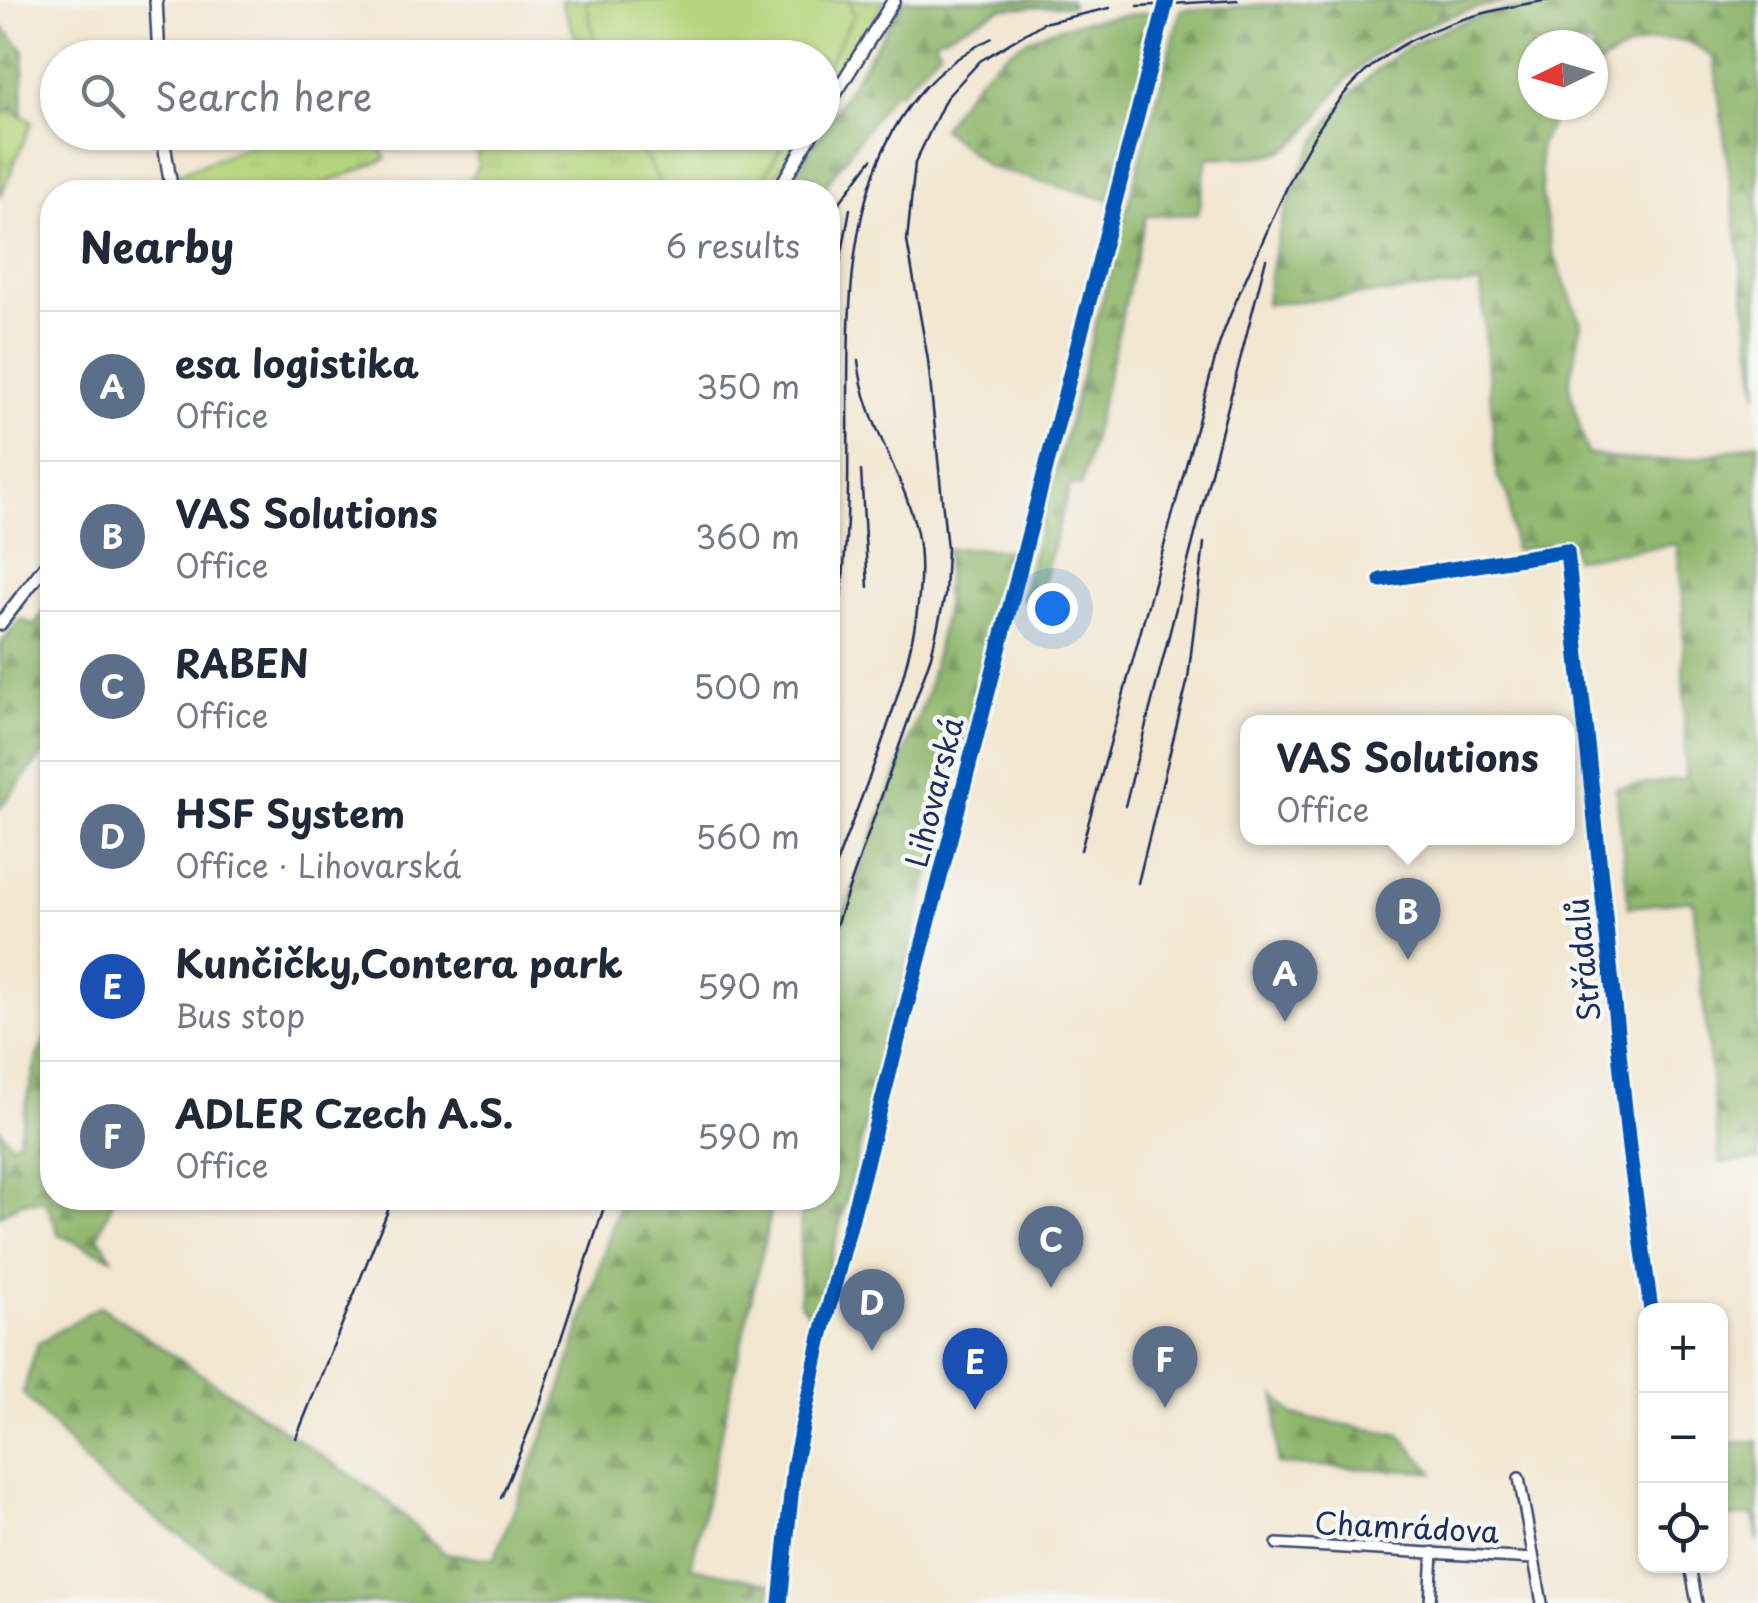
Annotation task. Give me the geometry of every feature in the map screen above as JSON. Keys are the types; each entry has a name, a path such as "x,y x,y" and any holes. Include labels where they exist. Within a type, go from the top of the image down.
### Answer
{"street":[{"path":"156,0 157,40"},
{"path":"840,86 894,0"},
{"name":"Lihovarská","path":"780,1603 796,1452 820,1341 1167,0"},
{"path":"165,150 170,180"},
{"path":"784,180 802,150"},
{"name":"Střádalů","path":"1380,580 1567,552 1629,1148 1650,1303"},
{"path":"0,624 40,572"},
{"path":"1519,1478 1542,1603"},
{"name":"Chamrádova","path":"1277,1544 1533,1558"},
{"path":"1430,1603 1432,1552"},
{"path":"1691,1573 1697,1603"}],"green space":[{"path":"561,0 886,0 840,73 840,40 576,40"},
{"path":"586,0 850,0 853,17 840,41 594,40"},
{"path":"904,0 1070,0 1072,5 1002,8 935,40 940,50 899,93 894,90 830,180 792,180 810,150 840,150 840,102"},
{"path":"1351,0 1518,0 1468,10 1399,39 1358,68 1309,130 1284,150 1256,156 1207,158 1198,214 1146,216 1081,487 1070,485 1037,603 1021,599 1181,10"},
{"path":"1576,0 1758,0 1758,395 1714,58 1689,42 1674,39 1649,42 1608,60 1608,30 1518,30 1518,120 1553,120 1539,147 1542,196 1552,250 1581,323 1569,386 1587,454 1674,460 1758,442 1758,1160 1720,1163 1693,900 1629,907 1616,788 1685,779 1683,605 1677,544 1574,559 1572,543 1514,550 1508,494 1497,476 1481,284 1266,304 1273,256 1302,168 1324,129 1352,94 1385,63 1425,38 1471,19"},
{"path":"1159,12 1109,200 988,167 942,128 986,70 1033,37 1088,21"},
{"path":"0,25 24,50 22,116 12,109 0,113 4,85 0,87"},
{"path":"12,109 32,122 0,197 0,113"},
{"path":"238,150 383,150 386,159 334,180 180,180 178,174"},
{"path":"478,150 792,150 774,180 470,180 478,166"},
{"path":"641,150 779,150 763,180 659,180"},
{"path":"947,549 1012,551 815,1321 800,1303 801,1210 840,1210 840,922 927,694 945,612"},
{"path":"40,617 40,758 0,808 0,645 21,619 34,625"},
{"path":"40,1050 40,1201 22,1202 0,1215 0,1129 11,1144 18,1140"},
{"path":"49,1210 109,1210 98,1236 112,1258 59,1235"},
{"path":"617,1210 771,1210 691,1567 771,1584 770,1603 276,1603 102,1480 23,1393 38,1343 100,1306 383,1497 444,1553 494,1559 556,1405"},
{"path":"1276,1395 1293,1415 1400,1435 1433,1472 1277,1464"},
{"path":"1758,1441 1758,1542 1754,1515 1728,1517 1728,1443"}],"railway":[{"path":"1138,6 1238,0"},
{"path":"1081,850 1218,348 1268,229 1316,133 1342,97 1370,68 1404,44 1491,11 1549,0"},
{"path":"840,914 931,656 945,595 947,549 928,360 907,241 915,163 946,98 980,61 1043,23 1110,8"},
{"path":"840,602 848,486 851,298 858,235 873,175 899,121 938,74 992,38"},
{"path":"840,202 872,159"},
{"path":"840,264 850,209"},
{"path":"1125,806 1266,259"},
{"path":"840,854 907,663 920,573 911,511 868,405 858,360"},
{"path":"861,471 868,587"},
{"path":"1138,883 1188,679 1204,543"},
{"path":"296,1438 388,1210"},
{"path":"501,1498 540,1403 603,1210"}],"cycle path":[{"path":"780,1603 794,1466 820,1341 1167,0"},
{"path":"1381,580 1567,551 1629,1148 1650,1303"}],"place":[{"name":"VAS Solutions","path":"1408,960"},
{"name":"esa logistika","path":"1285,1022"},
{"name":"RABEN","path":"1051,1288"},
{"name":"HSF System","path":"872,1351"},
{"name":"ADLER Czech A.S.","path":"1165,1408"},
{"name":"Kunčičky,Contera park","path":"975,1410"}]}
